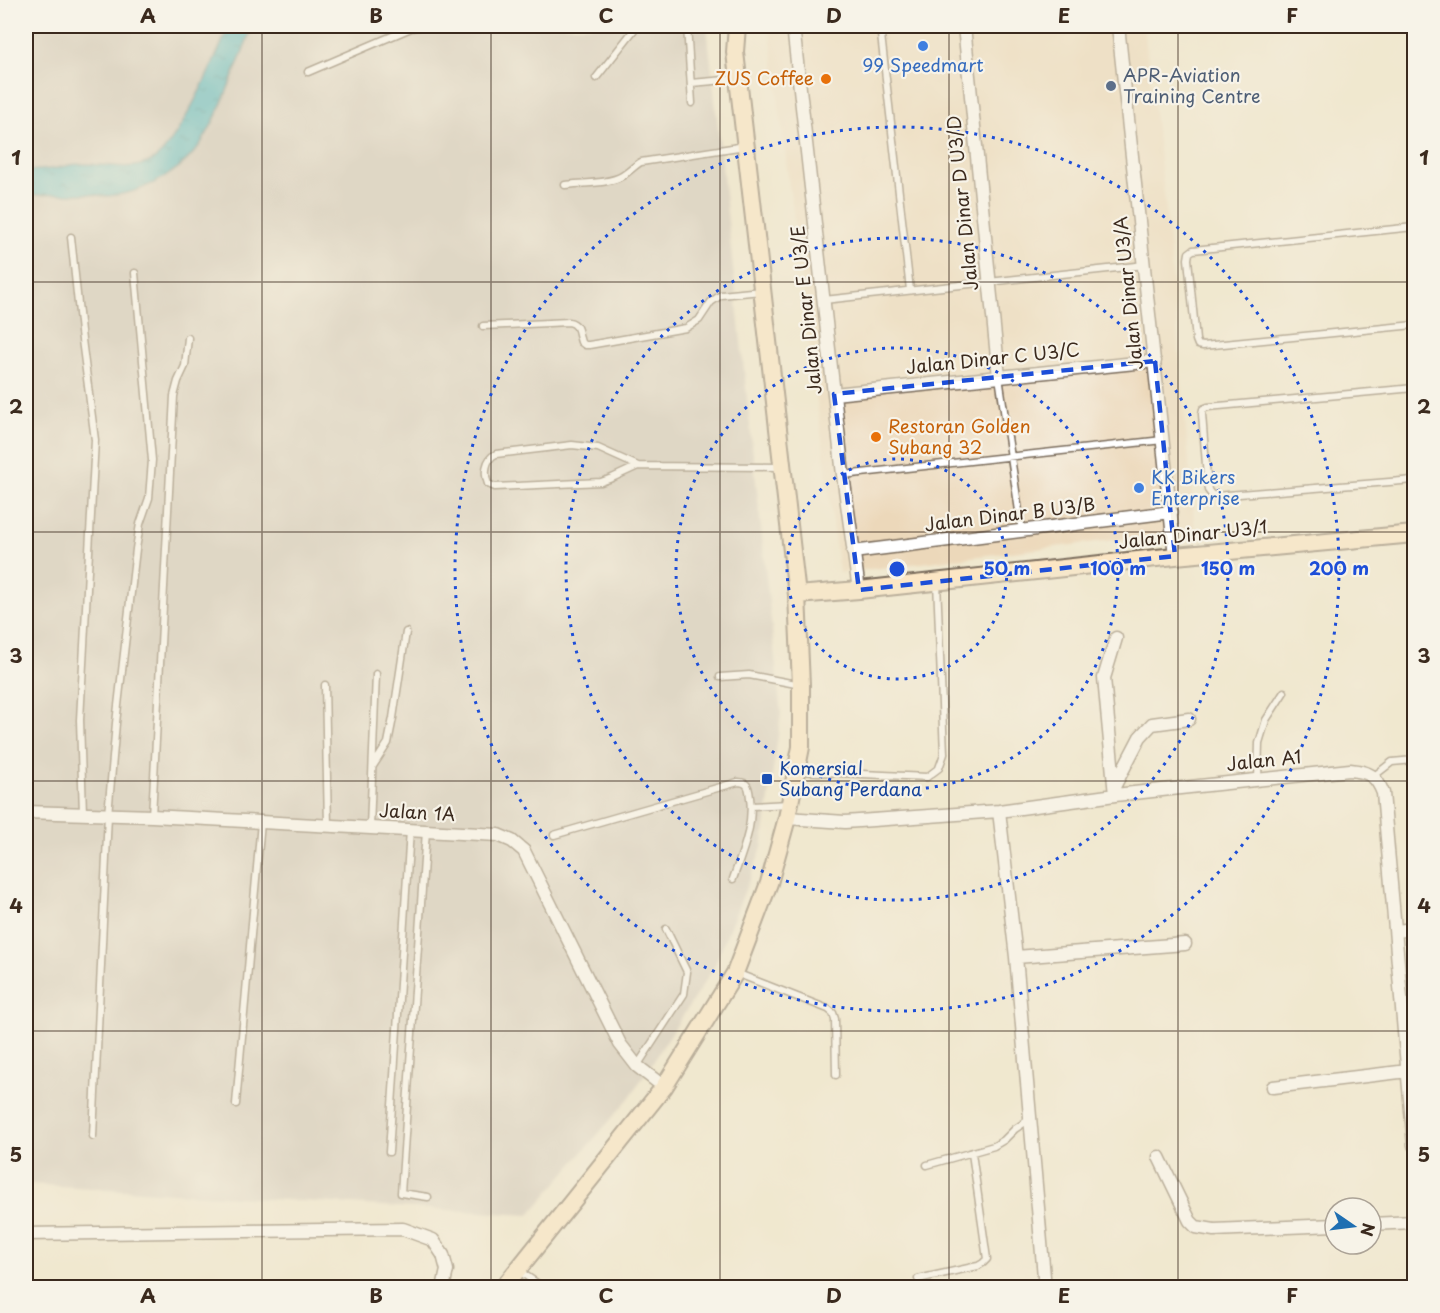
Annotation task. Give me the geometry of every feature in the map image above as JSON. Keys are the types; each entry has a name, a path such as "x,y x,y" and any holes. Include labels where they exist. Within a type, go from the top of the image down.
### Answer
{"street":[{"path":"725,26 735,52"},
{"path":"503,1287 664,1087 735,973 769,883 789,811 797,771 801,747 801,685 797,595 735,52 737,26"},
{"name":"Jalan Dinar E U3/E","path":"793,26 843,475 859,590"},
{"name":"Jalan Dinar D U3/D","path":"964,26 999,377"},
{"name":"Jalan Dinar U3/A","path":"1118,26 1175,556"},
{"name":"Jalan Dinar C U3/C","path":"834,394 1155,361"},
{"name":"Jalan Dinar B U3/B","path":"853,552 1171,512"},
{"name":"Jalan Dinar U3/1","path":"797,595 1414,534"},
{"path":"1115,790 1104,678 1116,638"},
{"path":"1115,790 1140,738 1152,724 1189,719"},
{"name":"Jalan A1","path":"789,811 844,822 999,811 1115,790 1258,780 1350,770 1374,776"},
{"path":"1374,776 1383,794 1414,1145"},
{"path":"999,811 1016,957 1045,1287"},
{"name":"Jalan 1A","path":"26,812 152,816 498,835 512,841 524,851 620,1044 637,1066 664,1087"},
{"path":"1396,932 1414,928"},
{"path":"1016,957 1185,944"},
{"path":"1273,1087 1408,1071"},
{"path":"1159,1157 1190,1221 1196,1227 1214,1230 1323,1226"},
{"path":"1383,1223 1414,1222"},
{"path":"26,1234 403,1229 433,1240 443,1255 447,1270 443,1287"}],"lane":[{"path":"308,72 411,28 426,26"},
{"path":"596,78 637,26"},
{"path":"687,26 692,103"},
{"path":"880,26 910,290"},
{"path":"691,83 738,79"},
{"path":"565,185 614,180 624,176 641,162 745,146"},
{"path":"1414,227 1193,250 1189,253 1188,259 1198,345 1414,325"},
{"path":"71,237 95,440 80,720 83,814"},
{"path":"824,300 1145,265"},
{"path":"93,1136 108,815 116,723 136,549 140,524 148,498 152,460 135,273"},
{"path":"483,326 574,323 581,342 590,345 686,328 699,320 711,302 721,295 762,291"},
{"path":"152,816 174,396 185,366 188,338"},
{"path":"999,377 1022,532"},
{"path":"1414,388 1208,406 1203,409 1202,414 1208,490 1211,495 1414,480"},
{"path":"843,475 1163,440"},
{"path":"638,466 601,482 495,487 486,480 486,467 491,456 572,445 598,448 638,466 782,467"},
{"path":"797,771 927,777 939,768 944,754 937,582"},
{"path":"372,768 388,743 406,632"},
{"path":"370,828 376,674"},
{"path":"720,676 749,675 801,685"},
{"path":"325,685 328,826"},
{"path":"1258,780 1259,743 1266,720 1284,692"},
{"path":"1374,776 1392,762 1414,760"},
{"path":"554,836 743,782 749,789 752,806 746,841 733,879"},
{"path":"752,806 789,811"},
{"path":"236,1104 261,822"},
{"path":"389,1152 410,830"},
{"path":"426,831 401,1193 428,1197"},
{"path":"637,1066 684,994 687,972 666,928"},
{"path":"735,973 828,1009 833,1013 836,1075"},
{"path":"927,1165 994,1146 1030,1119"},
{"path":"918,1279 978,1266 987,1259 972,1153"},
{"path":"518,1270 544,1287"}],"highlighted area":[{"path":"1155,361 1175,556 859,590 834,394"}],"shaded area":[{"path":"26,26 707,26 781,714 762,848 713,969 630,1097 529,1215 26,1184"},
{"path":"769,26 1144,26 1167,219 1195,530 839,573"}],"water":[{"path":"229,26 252,26 212,125 188,159 156,182 120,194 26,196 26,171 77,164 126,167 153,160 174,137 185,119"}],"place":[{"name":"99 Speedmart","path":"923,46"},
{"name":"ZUS Coffee","path":"826,79"},
{"name":"APR-Aviation Training Centre","path":"1111,86"},
{"name":"Restoran Golden Subang 32","path":"876,437"},
{"name":"KK Bikers Enterprise","path":"1139,488"},
{"name":"Komersial Subang Perdana","path":"767,779"}]}
